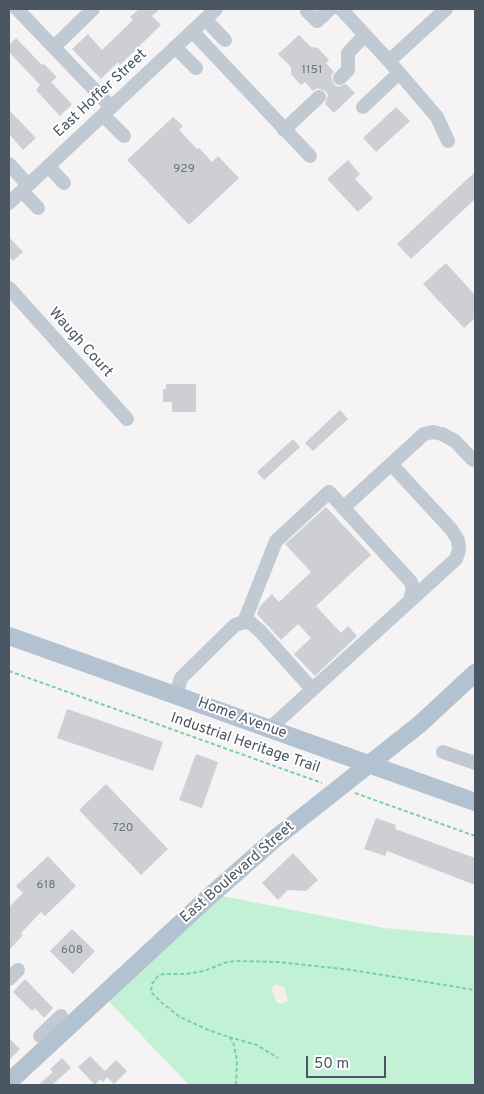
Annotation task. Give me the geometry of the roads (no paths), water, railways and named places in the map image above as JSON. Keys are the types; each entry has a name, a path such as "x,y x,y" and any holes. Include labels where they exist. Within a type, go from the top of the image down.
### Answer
{"main road":[{"name":"Home Avenue","path":"9,636 475,802"},
{"name":"East Boulevard Street","path":"9,1082 212,894 277,837 420,724 475,673"}],"street":[{"path":"17,9 54,47 107,111 124,136"},
{"path":"54,47 94,9"},
{"name":"East Hoffer Street","path":"9,203 216,9"},
{"path":"307,11 317,21 330,9"},
{"path":"341,9 389,61 436,117 448,141"},
{"path":"389,61 446,9"},
{"path":"205,19 225,40"},
{"path":"192,31 310,156"},
{"path":"340,78 348,70 348,53 365,35"},
{"path":"175,47 196,68"},
{"path":"363,107 399,73"},
{"path":"284,130 319,97"},
{"path":"9,164 38,208"},
{"path":"48,166 64,184"},
{"name":"Waugh Court","path":"9,288 127,419"},
{"path":"344,508 424,434 433,432 442,434 455,442 472,460"},
{"path":"269,729 456,559 459,550 458,540 451,529 391,464"},
{"path":"244,622 276,542 329,492 411,582 413,590 410,600"},
{"path":"176,695 181,678 235,625 244,622 252,623 312,689"},
{"path":"443,752 475,762"},
{"path":"40,1036 61,1016"}]}
